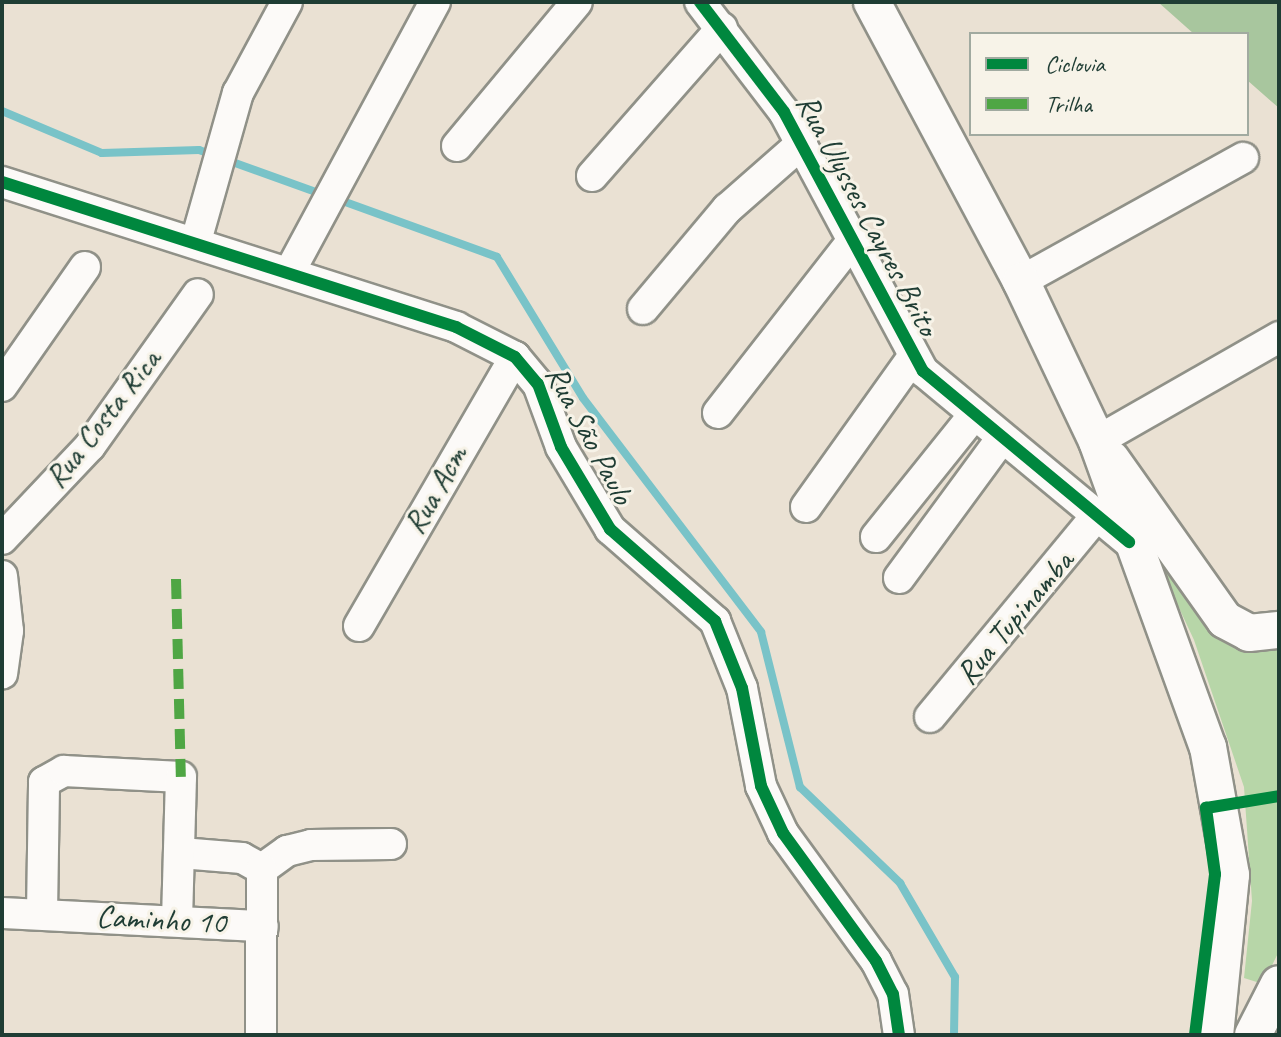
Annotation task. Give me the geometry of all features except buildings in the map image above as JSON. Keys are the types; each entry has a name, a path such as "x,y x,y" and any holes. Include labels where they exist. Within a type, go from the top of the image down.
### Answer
{"main road":[{"path":"872,2 1021,281 1097,441 1129,542 1183,674 1222,806 1231,875 1215,1035"},
{"path":"1097,441 1225,620 1249,633 1279,630"},
{"path":"1253,1035 1279,984"}],"street":[{"path":"196,241 238,93 287,2"},
{"path":"289,273 324,202 435,2"},
{"path":"457,146 577,2"},
{"name":"Rua Ulysses Cayres Brito","path":"700,2 722,28 802,143 913,357 1001,439"},
{"path":"592,176 722,28"},
{"path":"643,309 727,209 802,143"},
{"path":"1021,281 1243,158"},
{"name":"Rua São Paulo","path":"2,182 196,241 456,327 515,357 538,384 561,447 610,529 715,621 742,688 761,786 783,833 876,961 893,994 899,1035"},
{"path":"718,413 854,239"},
{"path":"2,386 85,267"},
{"name":"Rua Costa Rica","path":"2,539 90,446 198,294"},
{"path":"1097,441 1279,337"},
{"name":"Rua Acm","path":"359,626 515,357"},
{"path":"806,507 913,357"},
{"path":"876,537 973,416"},
{"path":"899,578 1001,439 1129,542"},
{"name":"Rua Tupinamba","path":"930,717 1096,516"},
{"path":"2,576 8,631 2,674"},
{"path":"42,913 44,782 58,771 181,777 177,921"},
{"path":"181,853 242,858 262,869 287,851 311,845 391,844"},
{"name":"Caminho 10","path":"2,913 263,926 262,869"},
{"path":"261,1035 263,926"}],"green space":[{"path":"1158,2 1279,2 1279,108 1249,82 1249,32 1192,32"},
{"path":"1145,535 1200,601 1279,643 1279,951 1263,984 1244,978 1252,901 1244,787 1194,640"}],"waterway":[{"path":"2,111 102,153 199,150 324,195"},
{"path":"337,199 497,257 583,398 761,632 800,787 900,883 955,977 954,1035"}],"marked path":[{"path":"176,579 181,777"}],"cycle path":[{"path":"700,2 784,112 923,371 1129,542"},
{"path":"2,182 456,327 515,357 538,384 561,447 610,529 715,621 742,688 761,786 783,833 876,961 893,994 899,1035"},
{"path":"1195,1035 1215,874 1206,808 1279,796"}]}
